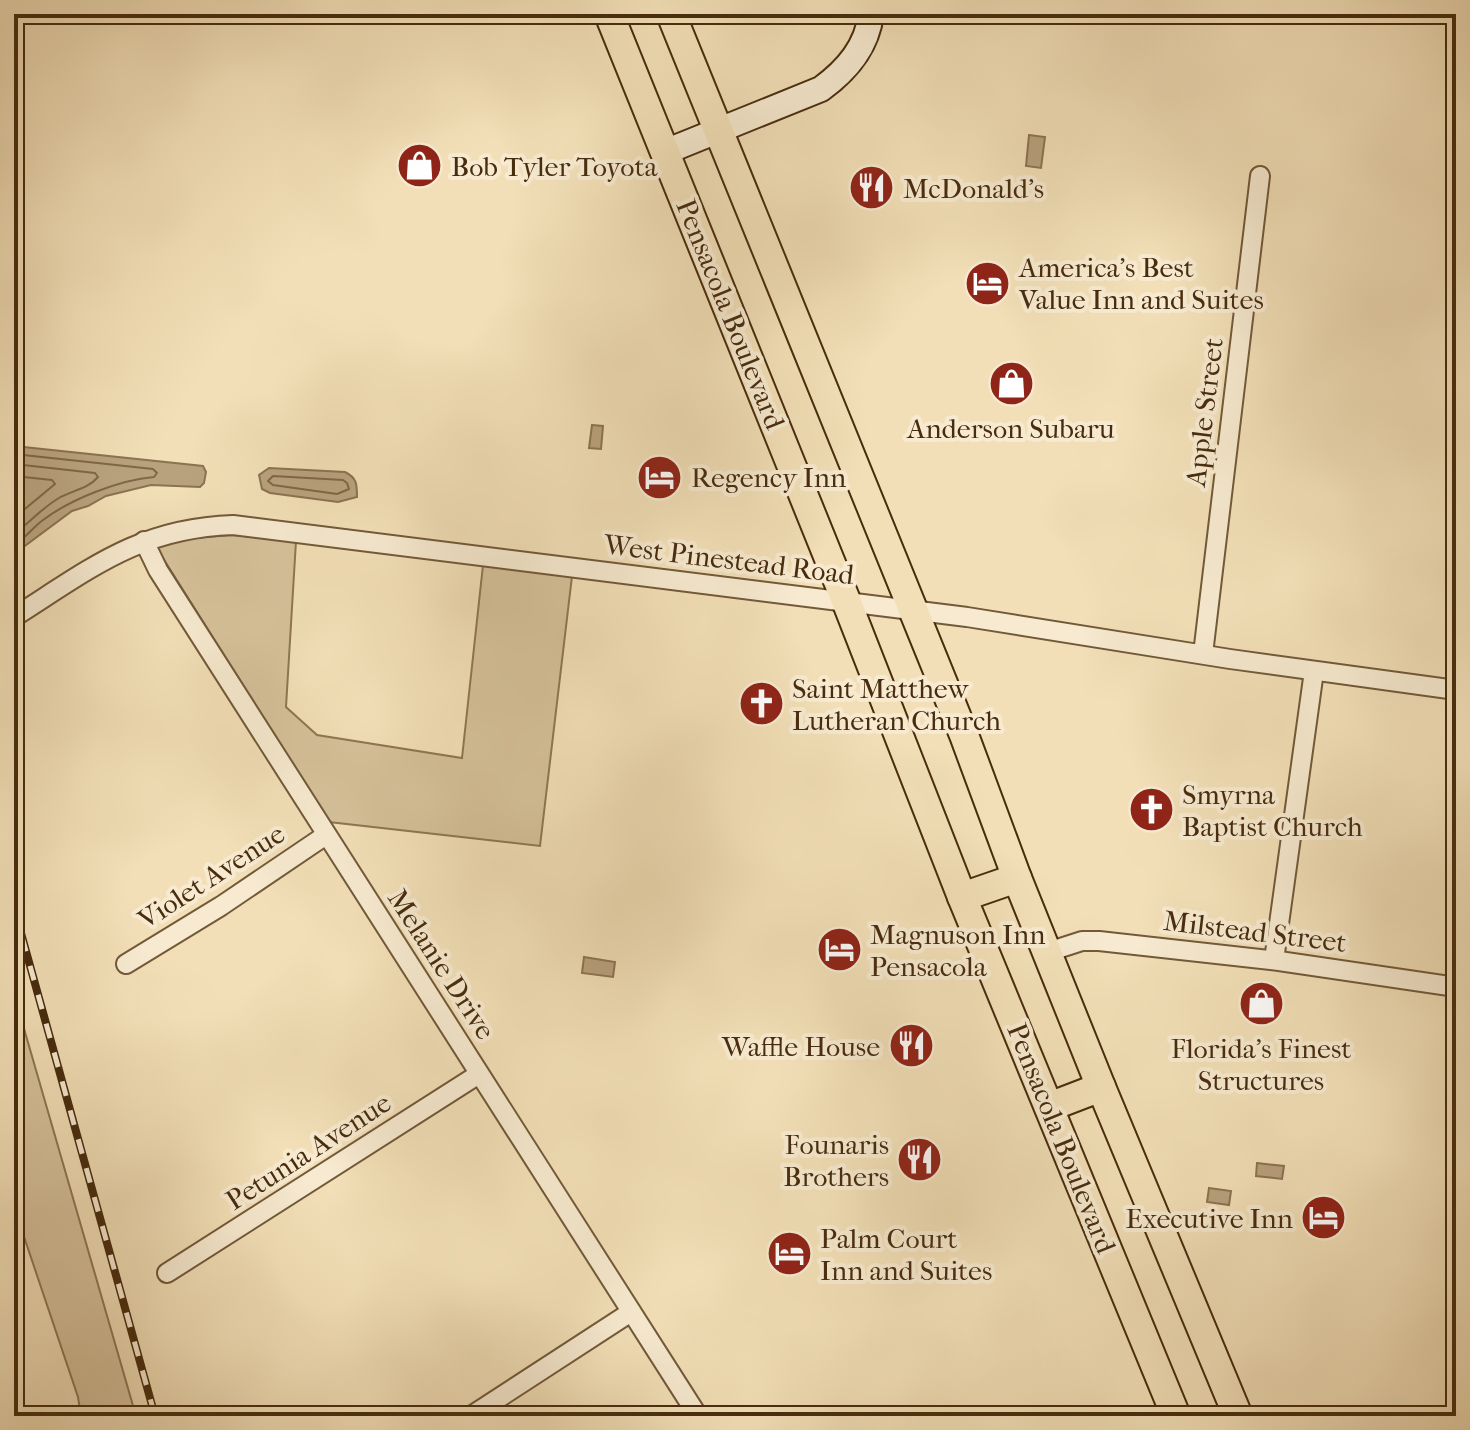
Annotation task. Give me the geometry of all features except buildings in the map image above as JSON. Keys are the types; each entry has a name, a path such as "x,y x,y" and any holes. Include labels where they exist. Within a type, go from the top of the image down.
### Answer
{"main road":[{"name":"Pensacola Boulevard","path":"609,14 962,897 1176,1416"},
{"name":"Pensacola Boulevard","path":"671,14 964,735 1017,878 1101,1087 1238,1416"},
{"path":"665,152 815,92 840,75 864,42 871,14"},
{"path":"962,897 1017,878"},
{"path":"1049,1107 1101,1087"}],"street":[{"name":"Apple Street","path":"1203,654 1260,176"},
{"name":"West Pinestead Road","path":"14,617 92,566 144,541 212,526 265,528 912,610 1456,690"},
{"name":"Melanie Drive","path":"144,541 158,570 698,1416"},
{"path":"1274,960 1314,671"},
{"name":"Violet Avenue","path":"126,964 221,906 326,835"},
{"name":"Milstead Street","path":"1048,952 1082,941 1099,941 1274,960 1456,987"},
{"name":"Petunia Avenue","path":"167,1273 479,1074"},
{"path":"471,1416 631,1312"}],"shaded area":[{"path":"64,14 126,14 125,22"},
{"path":"233,535 296,541 286,707 317,735 462,758 483,565 572,576 540,846 329,822 156,547 192,538"},
{"path":"14,994 136,1416 81,1416 78,1397 14,1207"}],"water":[{"path":"1029,135 1045,137 1041,168 1026,166"},
{"path":"592,425 603,426 601,449 589,448"},
{"path":"14,446 203,466 206,472 200,487 151,485 106,496 72,511 14,554"},
{"path":"269,468 345,472 356,482 357,497 338,502 270,493 262,489 259,475"},
{"path":"584,957 615,962 613,977 582,973"},
{"path":"1257,1163 1284,1166 1282,1179 1256,1176"},
{"path":"1209,1188 1231,1191 1229,1205 1207,1202"}],"railway":[{"path":"14,908 155,1416"}],"place":[{"name":"Bob Tyler Toyota","path":"420,166"},
{"name":"McDonald's","path":"872,188"},
{"name":"America's Best Value Inn and Suites","path":"988,283"},
{"name":"Anderson Subaru","path":"1011,383"},
{"name":"Regency Inn","path":"660,477"},
{"name":"Saint Matthew Lutheran Church","path":"761,704"},
{"name":"Smyrna Baptist Church","path":"1151,810"},
{"name":"Magnuson Inn Pensacola","path":"839,950"},
{"name":"Florida's Finest Structures","path":"1261,1003"},
{"name":"Waffle House","path":"911,1046"},
{"name":"Founaris Brothers","path":"920,1160"},
{"name":"Executive Inn","path":"1324,1218"},
{"name":"Palm Court Inn and Suites","path":"789,1254"}]}
